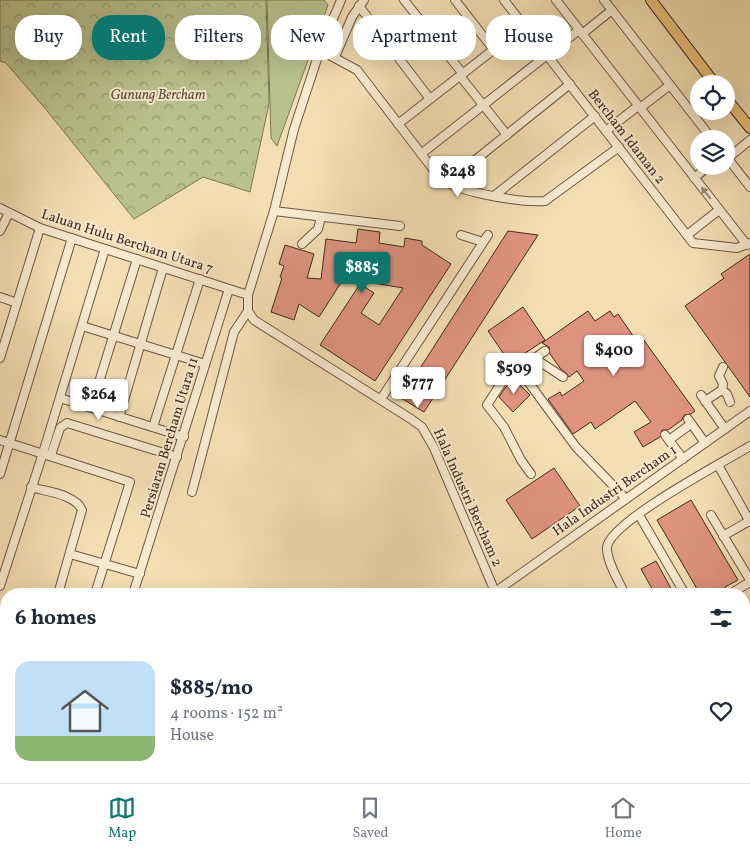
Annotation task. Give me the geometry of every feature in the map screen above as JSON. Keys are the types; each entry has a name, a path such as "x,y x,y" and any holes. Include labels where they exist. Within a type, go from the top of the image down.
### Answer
{"main road":[{"path":"650,0 709,75"},
{"path":"735,109 750,128"}],"street":[{"path":"335,15 341,0"},
{"path":"404,0 507,135"},
{"path":"455,0 486,40"},
{"name":"Bercham Idaman 2","path":"504,0 516,15"},
{"path":"556,0 719,210 748,244"},
{"path":"604,0 705,130"},
{"path":"343,38 352,17 361,3 430,99"},
{"path":"571,39 612,10"},
{"path":"398,124 486,56"},
{"path":"192,492 234,332 248,311 248,295 274,211 294,129 317,60"},
{"path":"340,60 357,70 444,180 463,188 494,196 540,202 547,201 619,147"},
{"path":"422,154 542,60"},
{"name":"Bercham Idaman 2","path":"550,60 693,243 737,248 748,244"},
{"path":"463,188 474,161 570,84"},
{"path":"606,131 670,85"},
{"path":"494,196 595,116"},
{"path":"735,151 750,140"},
{"path":"735,167 750,187"},
{"path":"694,178 698,175"},
{"name":"Laluan Hulu Bercham Utara 7","path":"0,208 40,228 248,295"},
{"path":"687,235 719,210"},
{"path":"274,211 400,226"},
{"path":"0,231 9,213"},
{"path":"302,244 318,229 322,217"},
{"path":"0,358 3,334 17,303 40,228"},
{"path":"381,399 486,238 461,235"},
{"path":"0,474 72,238"},
{"path":"0,586 105,249"},
{"path":"91,408 137,259"},
{"path":"119,417 163,268"},
{"path":"153,428 200,279"},
{"name":"Persiaran Bercham Utara 11","path":"135,588 229,289"},
{"path":"0,297 17,303"},
{"name":"Hala Industri Bercham 2","path":"248,311 254,320 381,399 416,423 428,436 493,588"},
{"path":"82,326 205,364"},
{"path":"531,474 521,460 504,427 487,405 504,379 545,350"},
{"path":"534,358 563,376"},
{"path":"722,390 719,376 723,367"},
{"path":"518,368 576,447 626,499"},
{"path":"722,390 703,398 725,429"},
{"path":"722,390 727,394 730,402"},
{"path":"60,398 184,437"},
{"name":"Hala Industri Bercham 1","path":"502,588 750,411"},
{"path":"683,459 667,438 690,421 705,443"},
{"path":"51,455 60,428 67,423 177,457"},
{"path":"0,440 130,482 98,588"},
{"path":"621,588 609,559 607,546 615,534 638,515 669,494 749,449"},
{"path":"718,465 750,521 723,536"},
{"path":"31,486 73,500 79,504 82,510 60,588"},
{"path":"638,515 681,588"},
{"path":"711,515 750,581 739,588"},
{"path":"70,554 140,574"}],"green space":[{"name":"Gunung Bercham","path":"0,0 266,0 269,104 250,192 203,177 134,219 48,112 6,63 0,61"},
{"path":"267,0 324,0 328,5 324,15 271,15 271,60 308,60 277,146 271,138"}],"building":[{"path":"358,229 380,232 379,243 404,247 405,238 422,241 422,245 451,264 375,381 320,345 360,284 374,293 361,313 379,325 403,288 344,278 319,317 299,304 294,320 271,312 282,278 280,277 284,266 279,264 285,245 314,254 307,278 321,279 326,239 356,243"},
{"path":"508,231 538,235 424,412 401,398"},
{"path":"750,254 750,397 685,306 724,278 721,274"},
{"path":"523,307 545,340 510,363 488,331"},
{"path":"588,311 595,321 610,311 614,317 618,314 638,343 643,339 695,411 684,415 682,420 668,430 662,430 660,437 643,447 634,432 651,422 635,401 595,429 591,422 573,434 548,399 560,392 562,396 584,381 577,371 569,377 550,354 549,347 542,343"},
{"path":"514,379 530,395 513,412 499,397"},
{"path":"554,468 580,506 532,539 506,500"},
{"path":"691,500 738,580 725,588 697,588 657,520"},
{"path":"656,561 671,588 652,588 641,569"}]}
